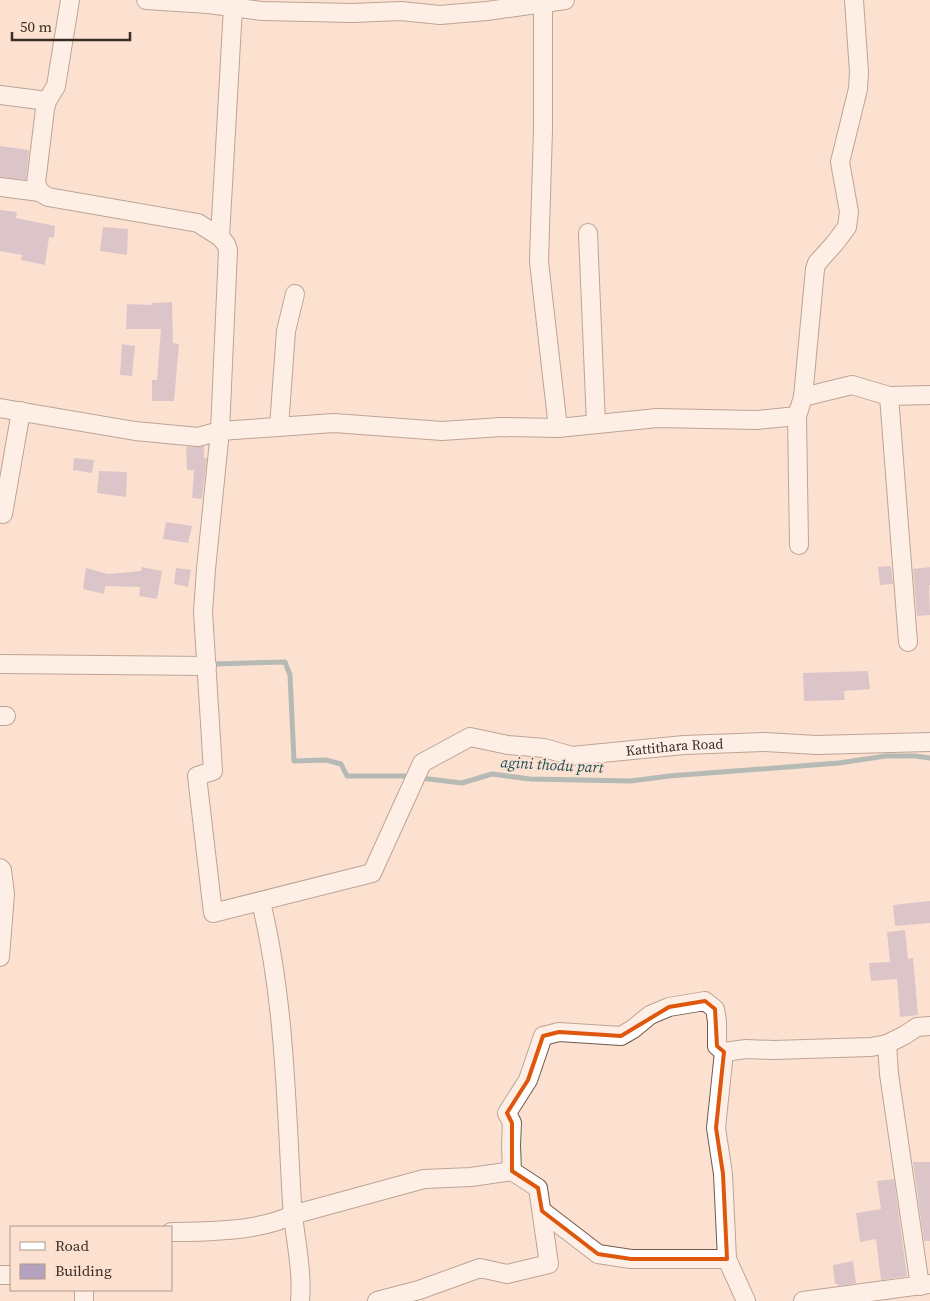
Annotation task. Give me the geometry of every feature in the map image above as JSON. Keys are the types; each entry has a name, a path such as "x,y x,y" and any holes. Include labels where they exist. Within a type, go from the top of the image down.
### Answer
{"street":[{"path":"40,192 36,183 47,101 56,86 70,0"},
{"path":"146,0 262,11 353,13 401,11 440,15 455,7 486,11 565,0"},
{"path":"799,545 797,416 803,397 815,269 817,263 847,227 849,212 840,162 858,89 859,72 854,0"},
{"path":"543,2 543,130 539,262 558,428"},
{"path":"220,237 233,7"},
{"path":"0,95 47,101"},
{"path":"0,187 40,192 48,196 198,223 220,237 226,244 228,257 220,431 206,569 204,612 213,771 198,776 213,913 260,902 271,945 284,1048 292,1215 299,1254 300,1301"},
{"path":"588,233 596,424"},
{"path":"279,427 286,331 295,294"},
{"path":"803,397 852,385 888,396 930,395"},
{"path":"888,396 908,642"},
{"path":"0,408 135,431 198,437 220,431 334,423 442,431 501,427 558,428 657,418 757,420 797,416"},
{"path":"3,514 21,411"},
{"path":"0,664 207,666"},
{"name":"Kattithara Road","path":"260,902 372,873 422,763 470,738 544,748 572,756 684,745 765,742 816,745 930,742"},
{"path":"0,868 2,870 5,894 0,957"},
{"path":"512,1171 512,1123 507,1113 528,1080 543,1036 559,1032 621,1036 633,1030 650,1015 669,1007 705,1001 715,1009 717,1046 724,1052 746,1049 848,1048 887,1044 906,1035 917,1027 930,1026"},
{"path":"803,1301 925,1285 889,1074 887,1044"},
{"path":"724,1052 716,1128 723,1174 727,1260 746,1301"},
{"path":"172,1232 202,1232 280,1222 292,1215 424,1179 471,1177 512,1171 538,1188 549,1264 507,1274 480,1268 419,1290 377,1301"},
{"path":"542,1211 598,1254 631,1260 727,1260"}],"highlighted area":[{"path":"705,1001 715,1009 717,1046 724,1052 716,1128 723,1174 727,1259 631,1259 598,1254 542,1211 538,1188 512,1171 512,1123 507,1113 528,1080 543,1036 559,1032 621,1036 669,1007"}],"building":[{"path":"0,146 29,150 26,180 0,177"},
{"path":"0,210 17,212 16,218 55,226 54,238 49,237 45,265 21,260 22,255 0,251"},
{"path":"103,227 128,229 127,255 100,251"},
{"path":"172,302 173,343 179,344 174,401 152,401 152,380 157,380 161,329 126,329 127,304 152,305 152,303"},
{"path":"122,344 135,346 132,376 120,375"},
{"path":"204,446 204,458 207,458 202,499 192,498 194,470 187,470 186,447"},
{"path":"74,458 94,460 92,473 73,470"},
{"path":"99,471 127,472 126,497 97,493"},
{"path":"166,522 192,526 188,543 163,539"},
{"path":"891,566 893,584 880,585 878,567"},
{"path":"142,567 162,571 157,599 139,596 140,587 105,586 104,594 83,589 86,568 108,574 141,571"},
{"path":"930,567 930,615 917,616 913,569"},
{"path":"176,568 191,570 188,587 174,584"},
{"path":"868,671 870,689 844,691 845,700 804,701 803,673"},
{"path":"930,901 930,923 895,926 893,905"},
{"path":"905,930 908,959 913,958 918,1015 900,1017 897,979 871,981 869,963 890,962 887,932"},
{"path":"913,1162 930,1162 930,1241 924,1241"},
{"path":"894,1179 907,1276 881,1280 876,1239 860,1242 856,1213 881,1209 877,1181"},
{"path":"853,1261 856,1283 838,1286 838,1284 835,1284 833,1265"}],"waterway":[{"name":"agini thodu part","path":"214,664 285,662 290,675 294,761 326,760 341,764 347,776 404,776 462,783 492,774 530,779 631,781 669,776 839,763 886,756 930,758"}]}
